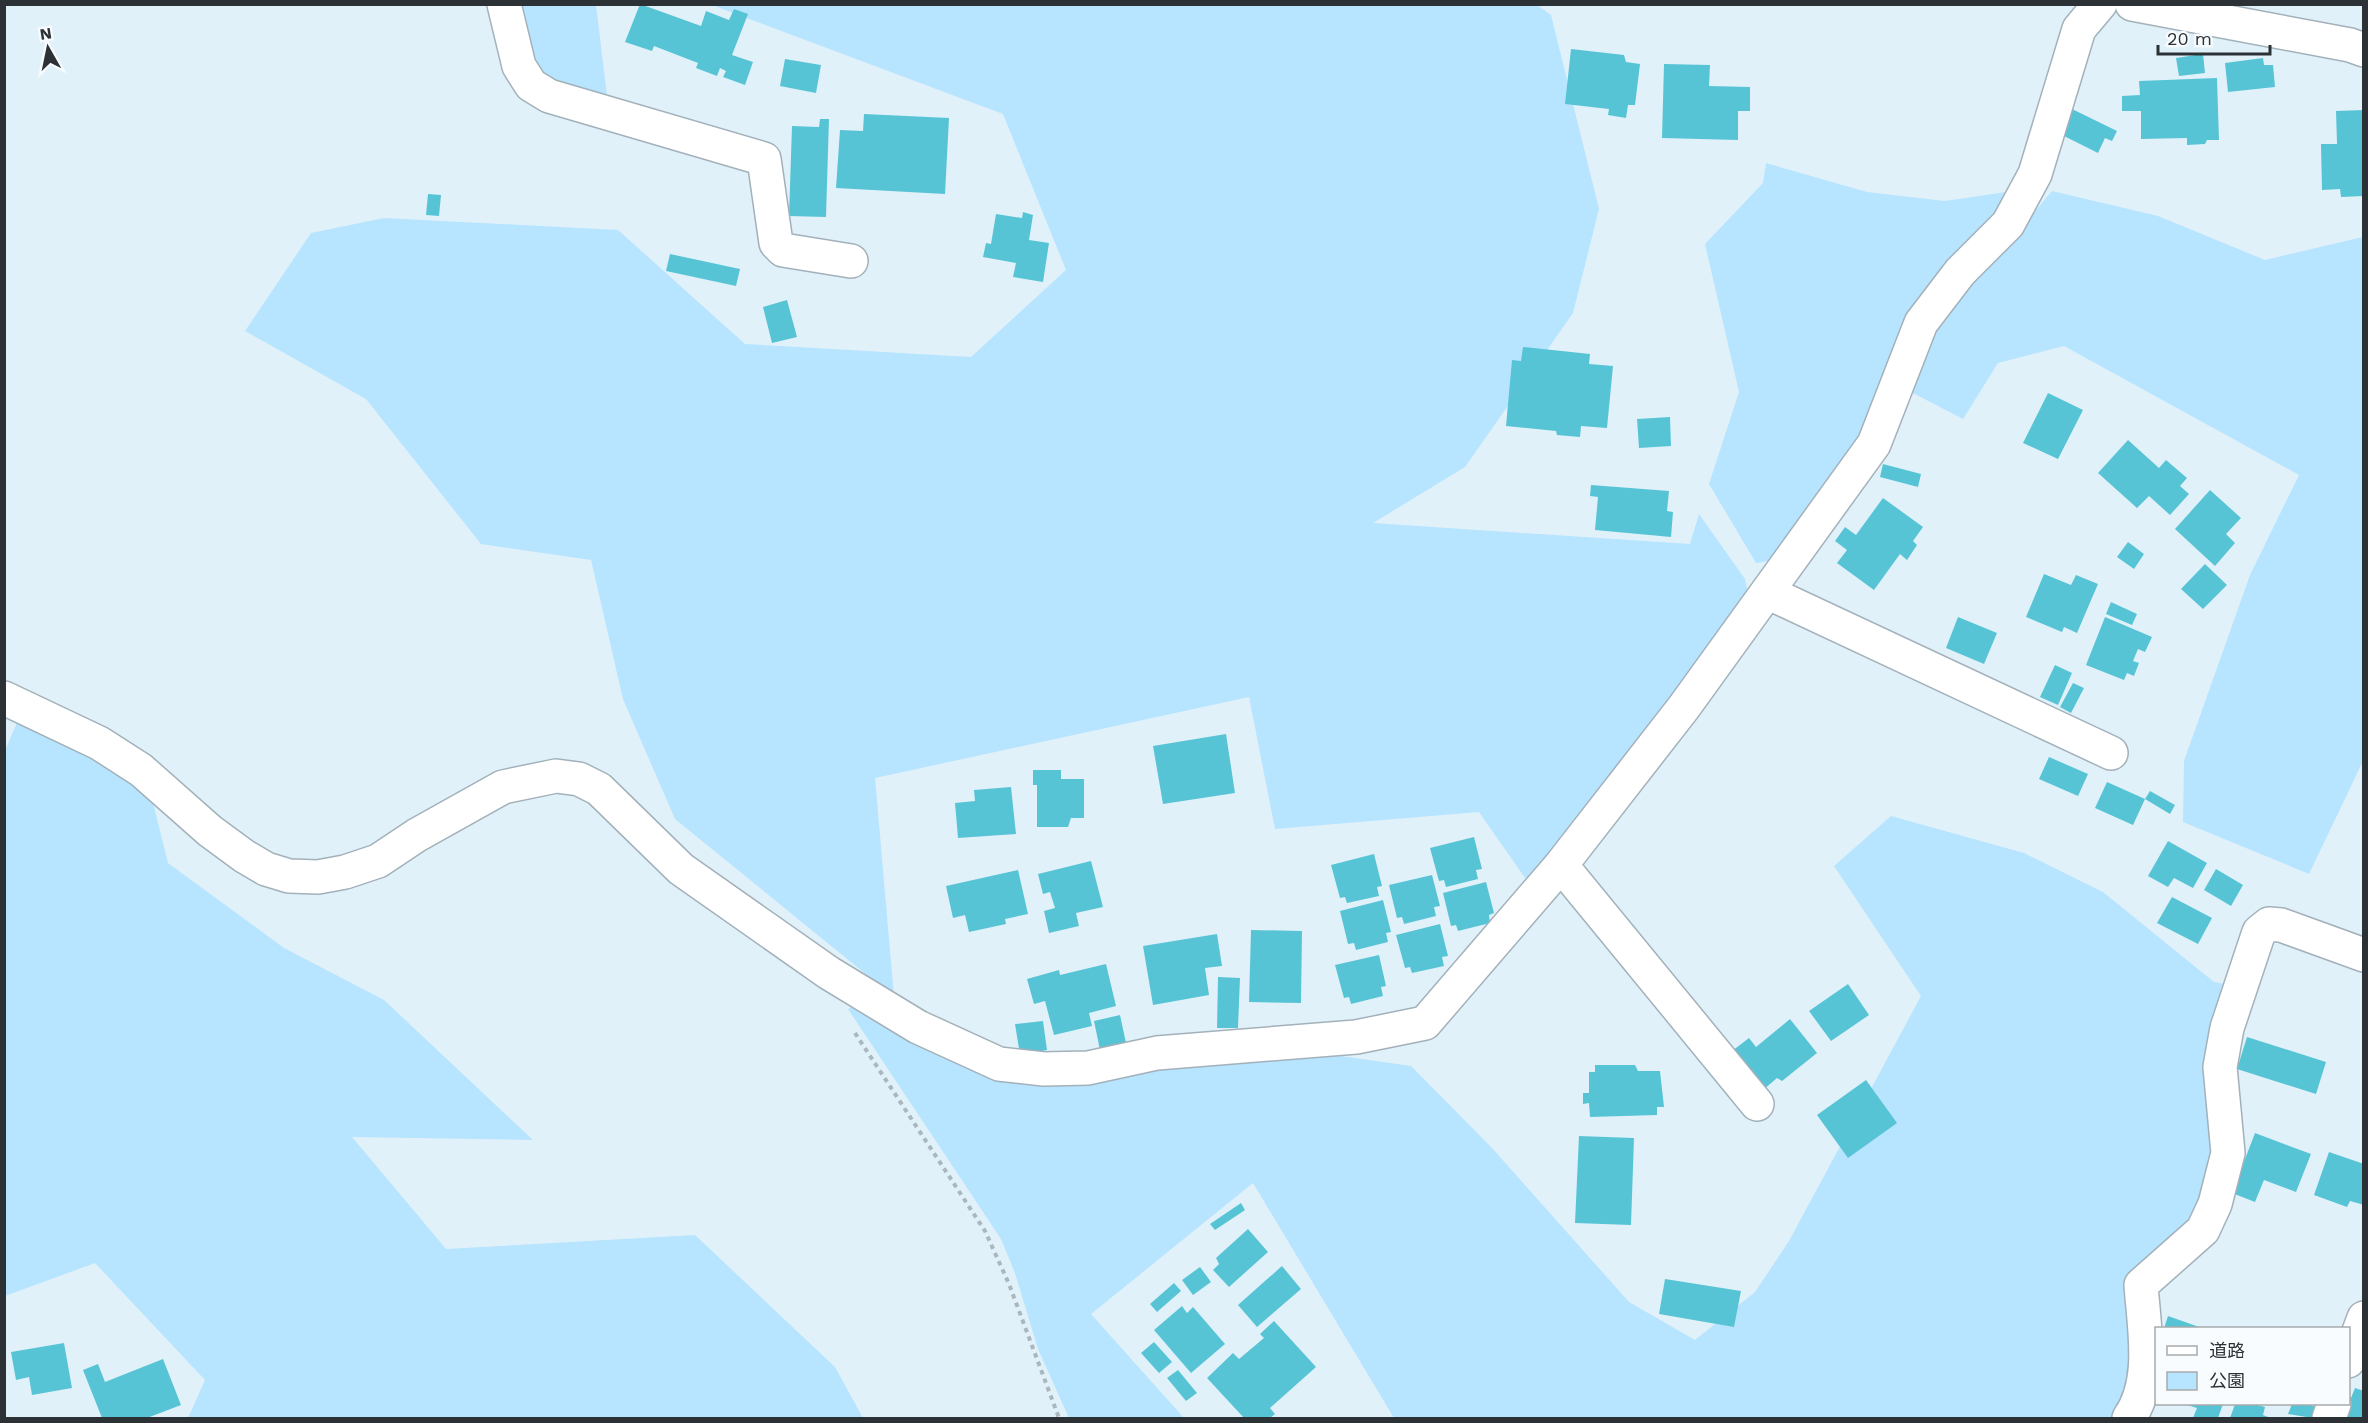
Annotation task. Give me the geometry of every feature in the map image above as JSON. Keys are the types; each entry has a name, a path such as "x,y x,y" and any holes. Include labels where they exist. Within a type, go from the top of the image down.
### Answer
{"street":[{"path":"504,4 519,66 531,85 549,96 764,159 776,243 783,250 852,261"},
{"path":"4,698 99,743 141,770 210,831 244,856 266,870 289,876 318,877 378,861 417,835 503,788 556,776 579,779 599,789 681,870 830,973 918,1027 999,1064 1044,1069 1088,1068 1157,1053 1356,1037 1425,1023 1561,865 1684,707 1874,444 1921,323 1960,272 2008,224 2035,174 2079,29 2100,4"},
{"path":"2132,4 2339,42 2364,50"},
{"path":"1767,592 2111,753"},
{"path":"1561,865 1757,1104"},
{"path":"2129,1419 2136,1409 2145,1381 2141,1285 2203,1230 2223,1178 2228,1153 2220,1067 2227,1028 2259,932 2269,924 2282,925 2364,955"},
{"path":"2350,1358 2364,1318"}],"path":[{"path":"848,1023 985,1231 1009,1284 1059,1419"}],"green space":[{"path":"511,5 596,5 608,104 541,77"},
{"path":"712,5 1537,5 1551,15 1599,209 1573,313 1465,467 1373,523 1690,544 1699,514 1745,579 1748,595 1530,885 1479,812 1275,829 1249,697 875,778 894,997 675,819 623,699 591,560 481,544 366,399 245,331 311,233 384,218 618,230 745,344 971,357 1066,270 1003,114"},
{"path":"1766,163 1867,192 1945,201 2013,191 1993,223 1938,272 1913,313 1861,443 1774,560 1756,563 1709,484 1739,392 1705,244 1763,183"},
{"path":"2052,191 2158,216 2265,260 2363,237 2363,761 2309,874 2183,822 2184,761 2250,575 2299,475 2064,346 1998,363 1963,419 1907,390 1930,337 1965,281 2007,245"},
{"path":"19,718 89,751 150,791 168,863 284,948 384,1000 533,1140 352,1137 446,1249 695,1235 835,1367 863,1418 188,1418 205,1380 95,1263 5,1296 4,753"},
{"path":"1891,816 2024,853 2103,892 2214,982 2230,985 2218,1173 2192,1225 2159,1252 2136,1375 2114,1418 1394,1418 1253,1183 1091,1314 1184,1418 1069,1418 1038,1349 1015,1273 1001,1239 848,1009 855,1005 992,1069 1134,1071 1320,1053 1411,1066 1492,1148 1629,1302 1695,1340 1755,1292 1789,1241 1921,996 1834,866"}],"building":[{"path":"640,4 701,26 706,11 729,20 734,9 748,14 732,55 753,62 745,85 723,77 726,71 720,68 717,76 696,68 698,63 654,46 652,51 625,42"},
{"path":"1571,49 1624,55 1626,62 1640,64 1635,105 1628,105 1626,118 1608,115 1609,109 1565,104"},
{"path":"2203,54 2205,73 2179,76 2176,58"},
{"path":"2263,58 2264,65 2273,65 2275,87 2228,92 2225,63"},
{"path":"785,59 821,65 816,93 780,86"},
{"path":"1664,64 1710,65 1709,86 1750,87 1750,111 1738,111 1738,140 1662,138"},
{"path":"2217,78 2219,140 2207,140 2205,144 2187,145 2187,138 2141,139 2141,111 2122,111 2122,96 2140,95 2139,81"},
{"path":"2072,109 2117,131 2112,141 2105,138 2098,153 2060,134"},
{"path":"2364,110 2364,196 2341,197 2340,189 2322,190 2321,144 2337,144 2336,111"},
{"path":"864,114 949,118 945,194 836,188 840,130 863,131"},
{"path":"820,119 829,119 826,217 789,216 792,126 819,127"},
{"path":"428,194 441,195 439,216 426,215"},
{"path":"1023,212 1033,215 1029,240 1049,243 1043,282 1013,277 1016,263 983,257 986,243 991,244 996,214 1022,218"},
{"path":"670,254 740,269 736,286 666,271"},
{"path":"787,300 797,337 772,343 763,307"},
{"path":"1523,347 1590,354 1589,364 1613,366 1607,428 1581,426 1580,437 1557,435 1556,431 1506,426 1512,360 1521,361"},
{"path":"2048,393 2083,410 2058,459 2023,443"},
{"path":"1670,417 1671,446 1639,448 1637,419"},
{"path":"2128,440 2159,468 2166,460 2187,478 2180,486 2189,494 2170,515 2149,496 2137,508 2098,473"},
{"path":"1883,464 1921,474 1918,487 1880,477"},
{"path":"1591,485 1669,491 1667,511 1673,512 1671,537 1595,530 1598,497 1590,496"},
{"path":"2210,490 2241,518 2226,534 2235,543 2215,566 2175,529"},
{"path":"1883,498 1923,527 1913,541 1917,545 1907,560 1900,554 1874,590 1837,563 1847,550 1835,541 1845,527 1856,535"},
{"path":"2128,542 2144,554 2134,569 2117,557"},
{"path":"2205,564 2227,585 2203,609 2181,589"},
{"path":"2044,574 2071,585 2076,575 2098,584 2077,633 2064,627 2062,632 2026,617"},
{"path":"2111,602 2137,614 2132,625 2106,614"},
{"path":"1958,617 1997,633 1984,664 1946,648"},
{"path":"2105,617 2152,637 2145,652 2138,649 2133,661 2139,663 2134,676 2127,673 2124,680 2086,665"},
{"path":"2055,665 2072,673 2058,705 2040,697"},
{"path":"2073,683 2084,688 2071,713 2060,707"},
{"path":"1226,734 1235,793 1163,804 1153,746"},
{"path":"2049,757 2088,774 2078,796 2039,779"},
{"path":"1033,770 1061,770 1061,779 1084,779 1084,818 1071,818 1068,827 1037,827 1037,785 1033,785"},
{"path":"2107,782 2145,799 2133,825 2095,808"},
{"path":"1011,787 1016,834 958,838 955,803 975,801 974,790"},
{"path":"2150,791 2175,805 2170,814 2145,799"},
{"path":"1474,837 1482,869 1476,870 1478,879 1446,887 1444,880 1439,881 1430,848"},
{"path":"2168,841 2207,863 2193,888 2174,878 2168,887 2148,876"},
{"path":"1374,854 1382,886 1377,887 1379,896 1347,903 1345,897 1340,898 1331,865"},
{"path":"1091,861 1103,907 1076,913 1079,926 1049,933 1044,911 1055,908 1050,892 1043,894 1038,874"},
{"path":"2216,869 2243,885 2231,906 2204,890"},
{"path":"1018,870 1028,914 1005,919 1006,924 969,932 965,915 953,918 946,886"},
{"path":"1432,875 1440,906 1434,907 1436,916 1404,924 1402,917 1397,918 1389,885"},
{"path":"1486,882 1494,913 1489,915 1490,923 1458,931 1456,925 1451,926 1443,893"},
{"path":"2172,897 2212,918 2198,944 2157,923"},
{"path":"1383,900 1391,932 1386,933 1388,942 1356,950 1354,943 1348,944 1340,911"},
{"path":"1440,924 1448,956 1442,957 1444,966 1412,973 1410,967 1405,968 1396,935"},
{"path":"1251,930 1302,931 1301,1003 1249,1002"},
{"path":"1217,934 1222,966 1205,968 1209,995 1153,1005 1143,946"},
{"path":"1379,955 1386,986 1381,987 1383,996 1351,1004 1349,997 1344,998 1335,965"},
{"path":"1106,964 1116,1006 1089,1013 1092,1026 1054,1035 1045,1001 1034,1004 1027,979 1059,970 1060,975"},
{"path":"1218,977 1240,978 1238,1028 1217,1028"},
{"path":"1848,984 1869,1015 1831,1041 1809,1011"},
{"path":"1120,1015 1126,1043 1100,1050 1094,1021"},
{"path":"1790,1019 1817,1053 1782,1081 1777,1078 1763,1090 1732,1051 1749,1038 1756,1047"},
{"path":"1043,1021 1047,1050 1020,1055 1015,1024"},
{"path":"2247,1037 2326,1062 2316,1094 2237,1069"},
{"path":"1595,1065 1635,1065 1638,1071 1660,1071 1664,1107 1657,1107 1657,1115 1590,1117 1589,1103 1583,1104 1583,1093 1589,1093 1589,1072 1595,1072"},
{"path":"1866,1080 1897,1123 1848,1158 1817,1115"},
{"path":"2255,1133 2311,1154 2296,1192 2264,1180 2255,1202 2232,1193"},
{"path":"1579,1136 1634,1138 1631,1225 1575,1223"},
{"path":"2329,1152 2364,1164 2364,1205 2350,1201 2347,1207 2314,1195"},
{"path":"1241,1203 1245,1210 1215,1230 1210,1224"},
{"path":"1248,1229 1268,1252 1229,1287 1213,1270 1219,1264 1216,1258"},
{"path":"1282,1266 1301,1289 1257,1327 1238,1305"},
{"path":"1200,1267 1211,1282 1193,1295 1182,1280"},
{"path":"1665,1279 1741,1291 1734,1327 1659,1314"},
{"path":"1174,1283 1181,1291 1157,1312 1150,1304"},
{"path":"1182,1306 1187,1313 1193,1307 1225,1344 1191,1373 1154,1330"},
{"path":"2168,1316 2199,1327 2164,1327"},
{"path":"1274,1321 1316,1367 1270,1408 1275,1414 1270,1418 1244,1418 1207,1378 1233,1353 1239,1359 1264,1338 1260,1334"},
{"path":"1154,1342 1172,1362 1159,1373 1141,1353"},
{"path":"64,1343 72,1388 32,1395 29,1377 16,1380 11,1352"},
{"path":"163,1359 181,1405 147,1418 102,1418 83,1370 98,1364 105,1382"},
{"path":"1178,1370 1197,1393 1186,1401 1167,1378"},
{"path":"2355,1388 2364,1391 2364,1418 2343,1418"},
{"path":"2187,1405 2223,1405 2218,1418 2193,1418 2197,1408"},
{"path":"2235,1405 2258,1405 2265,1407 2263,1415 2271,1418 2230,1418"},
{"path":"2292,1405 2317,1407 2313,1418 2288,1414"}]}
